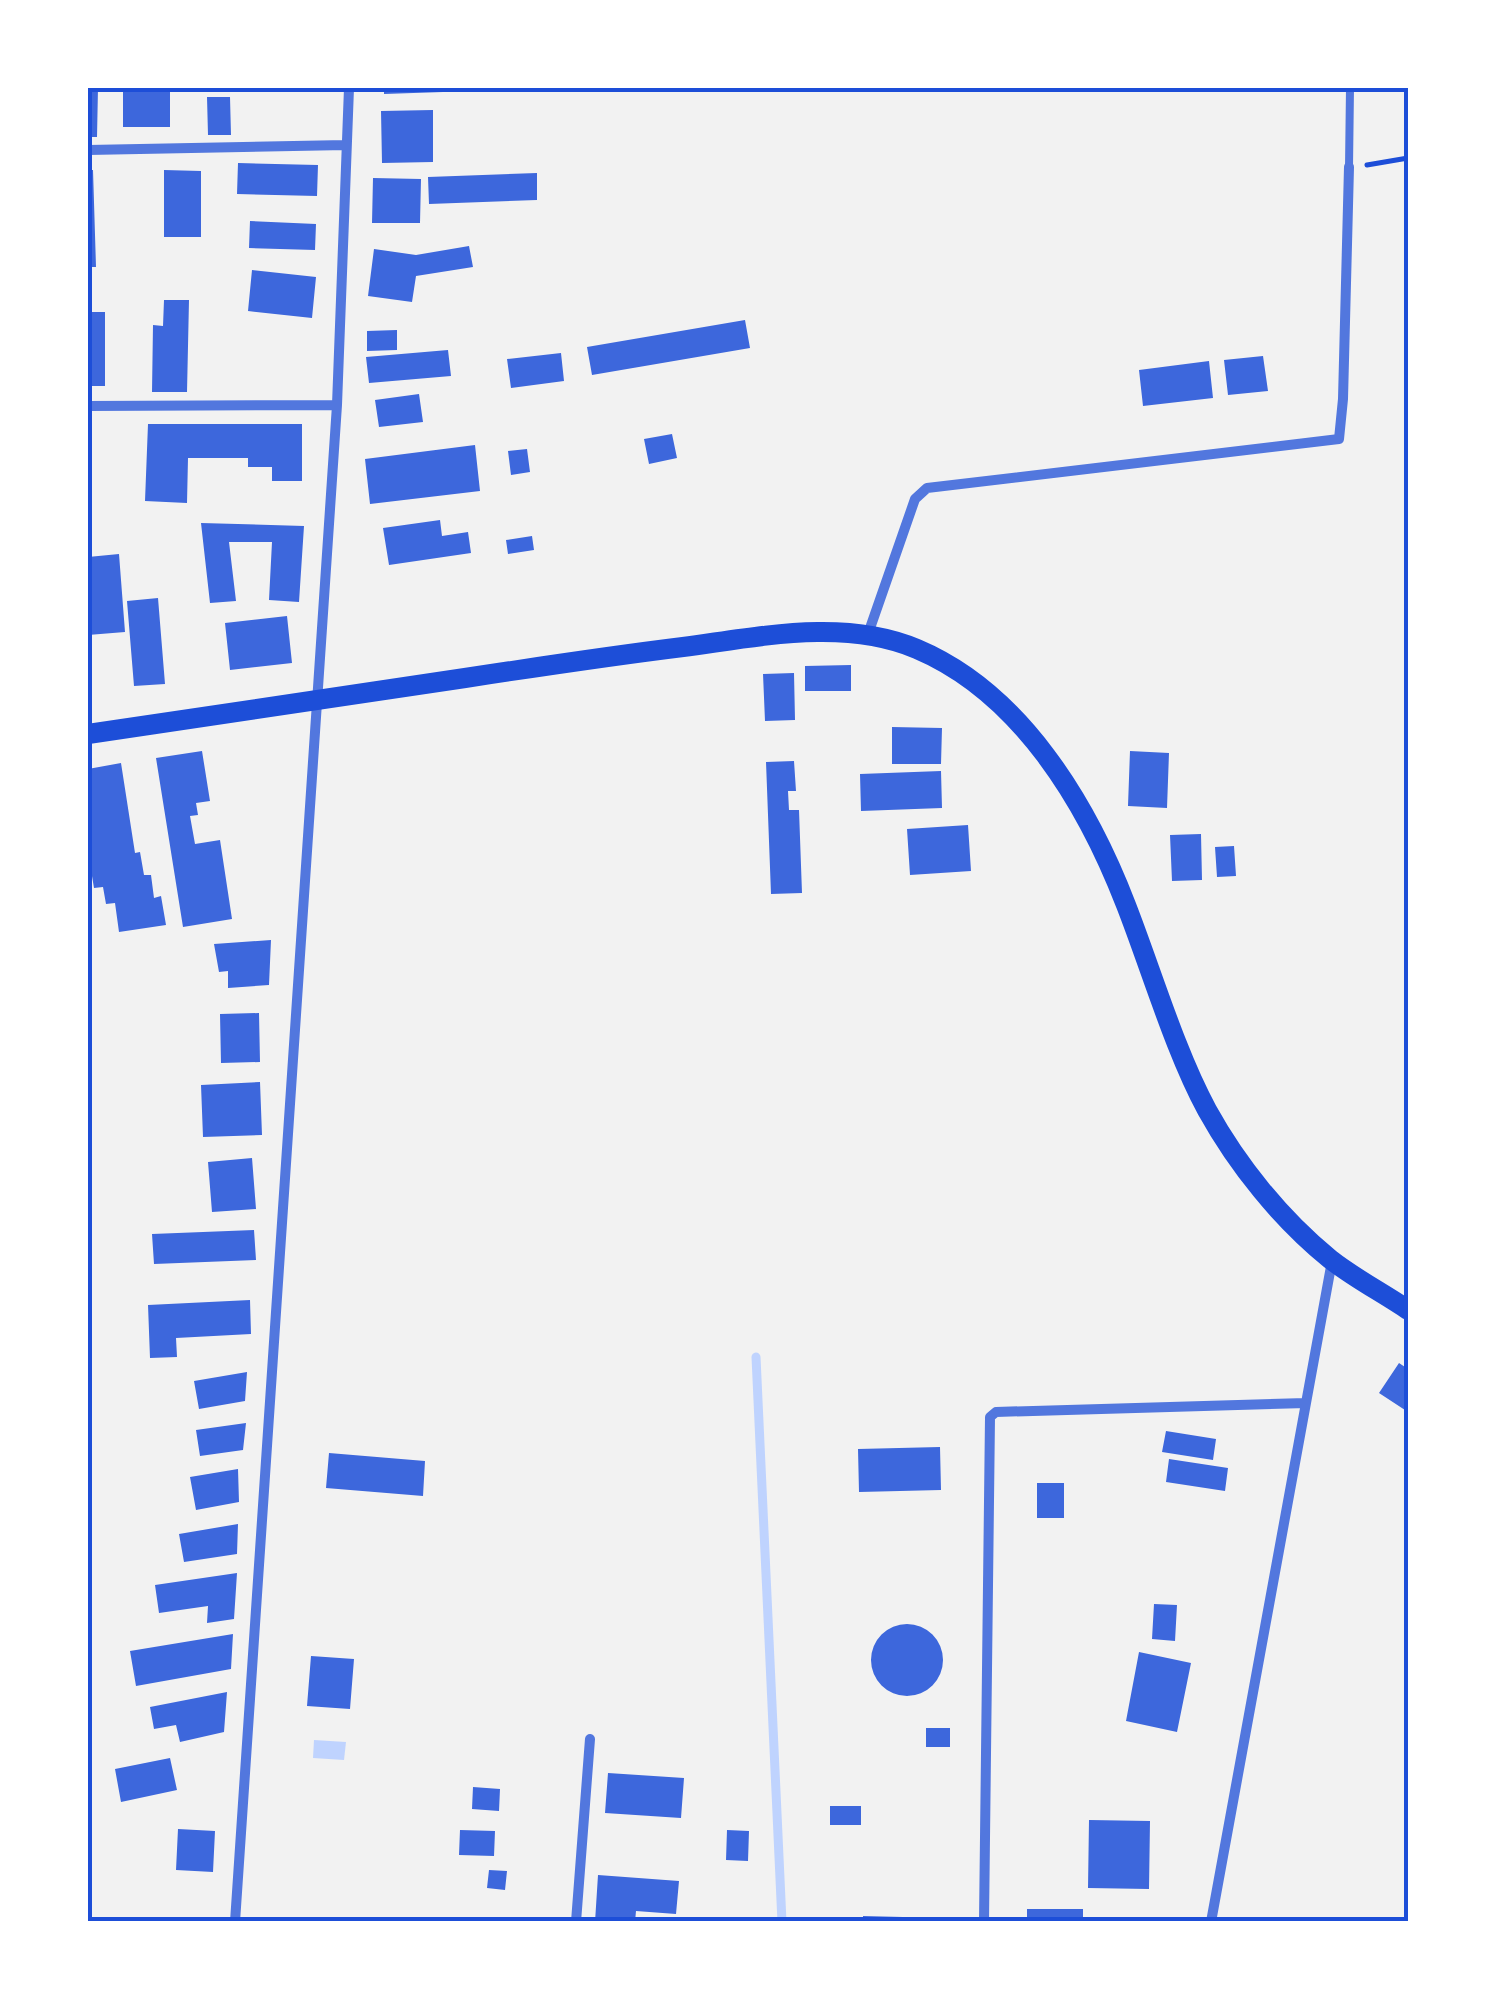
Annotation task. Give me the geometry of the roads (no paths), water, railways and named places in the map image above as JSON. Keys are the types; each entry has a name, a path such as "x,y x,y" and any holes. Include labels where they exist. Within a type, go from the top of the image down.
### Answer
{"main road":[{"path":"88,734 799,633 868,634 918,649 1003,707 1041,750 1085,817 1122,893 1206,1108 1242,1164 1282,1214 1332,1260 1408,1310"}],"street":[{"path":"234,1922 336,405 349,88"},
{"path":"88,150 346,146"},
{"path":"868,634 915,499 927,488 1339,440 1344,399 1349,167"},
{"path":"88,406 336,405"},
{"path":"1210,1922 1332,1260"},
{"path":"984,1922 990,1417 996,1412 1306,1403"},
{"path":"576,1922 590,1740"}],"lane":[{"path":"1349,167 1350,88"}],"water":[{"path":"314,1740 346,1742 344,1760 313,1758"}],"waterway":[{"path":"756,1357 782,1922"}]}
